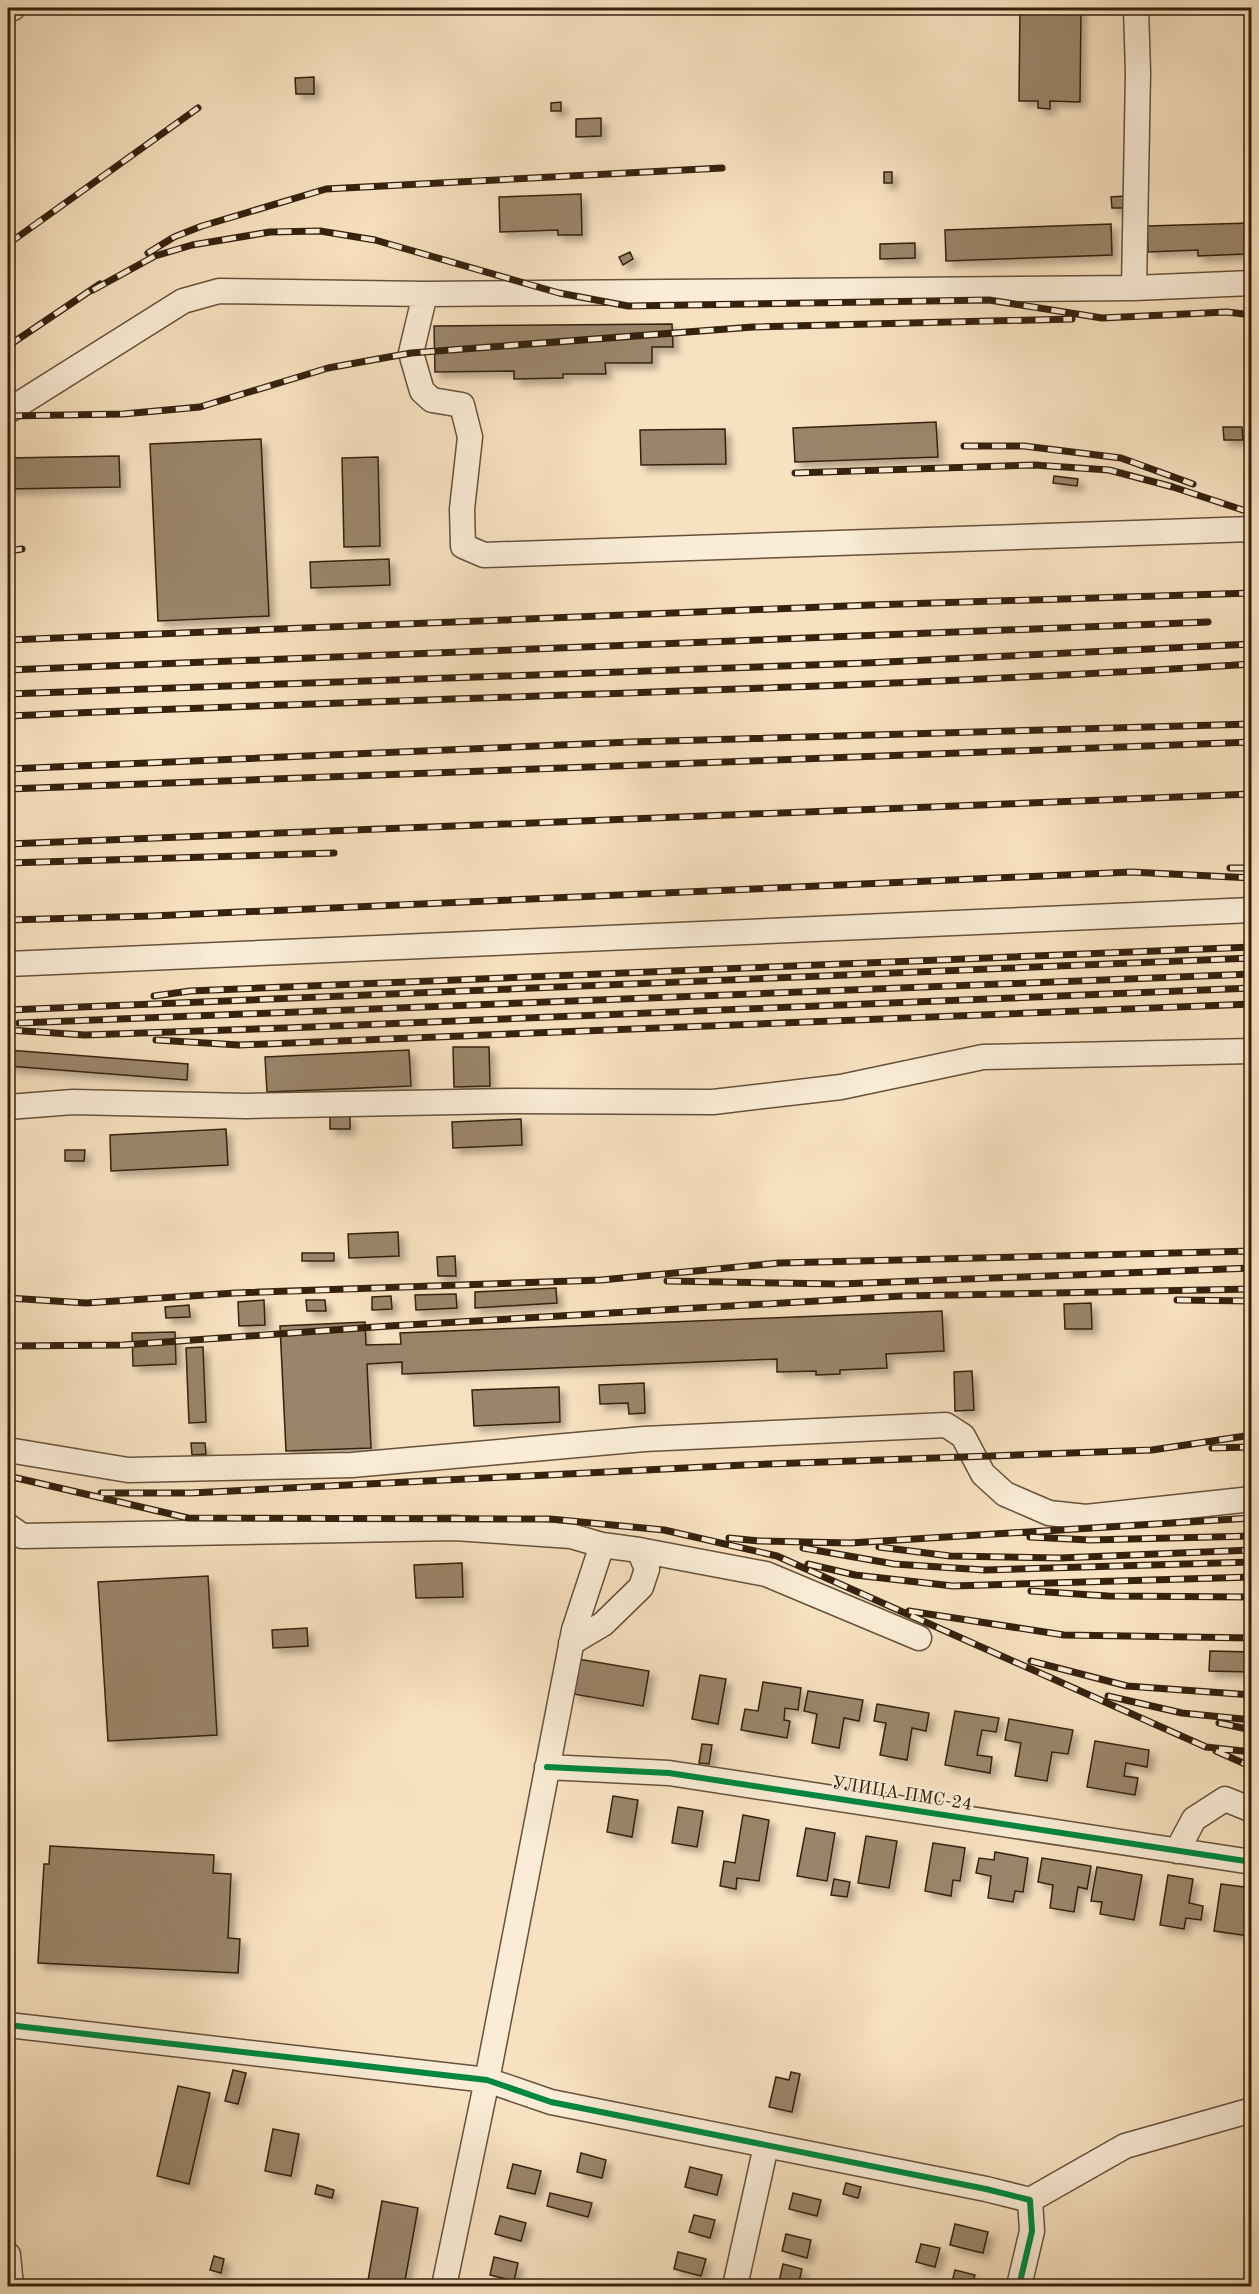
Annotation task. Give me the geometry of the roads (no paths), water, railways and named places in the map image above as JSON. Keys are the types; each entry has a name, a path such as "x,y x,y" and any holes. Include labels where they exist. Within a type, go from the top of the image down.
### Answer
{"street":[{"path":"8,10 13,8"},
{"path":"1134,288 1138,73 1136,8"},
{"path":"8,411 183,301 219,291 425,294 1134,288 1251,283"},
{"path":"425,294 411,353 422,391 432,400 462,405 470,436 462,510 463,546 484,555 1251,529"},
{"path":"8,964 1251,910"},
{"path":"8,1107 73,1102 246,1106 513,1101 713,1102 841,1087 983,1057 1251,1051"},
{"path":"8,1450 128,1470 352,1465 644,1439 946,1425 963,1436 982,1474 1005,1494 1049,1513 1086,1517 1251,1499"},
{"path":"8,1526 22,1536 454,1528 571,1536 602,1545 766,1574 919,1638"},
{"path":"444,2286 487,2080 571,1643 602,1545"},
{"path":"571,1643 603,1624 641,1587 647,1569 639,1550"},
{"name":"УЛИЦА ПМС-24","path":"547,1767 669,1773 1251,1862"},
{"path":"1177,1851 1194,1819 1225,1799 1251,1810"},
{"path":"8,2025 487,2080 551,2102 986,2189 1030,2200 1125,2146 1251,2110"},
{"path":"735,2286 766,2146"},
{"path":"1018,2286 1032,2231 1030,2200"},
{"path":"8,2255 11,2286"}],"railway":[{"path":"8,244 198,108"},
{"path":"148,253 174,237 202,226 326,189 722,168"},
{"path":"93,290 155,256 192,245 270,232 320,231 375,240 559,293 628,306 989,300 1102,318 1227,312 1252,315"},
{"path":"8,346 100,284"},
{"path":"8,416 123,414 200,407 328,368 411,353 753,327 1072,319"},
{"path":"964,446 1024,446 1121,458 1193,484"},
{"path":"795,473 1034,465 1109,470 1173,487 1252,513"},
{"path":"8,551 22,549"},
{"path":"8,640 871,605 1252,593"},
{"path":"8,670 1208,622"},
{"path":"8,694 866,663 1252,644"},
{"path":"8,716 941,681 1252,664"},
{"path":"8,769 631,742 1252,724"},
{"path":"8,789 1252,742"},
{"path":"8,844 1252,794"},
{"path":"8,863 334,853"},
{"path":"1230,868 1252,868"},
{"path":"8,920 152,916 1131,872 1252,878"},
{"path":"154,996 190,991 1252,947"},
{"path":"8,1010 1252,958"},
{"path":"19,1023 1252,974"},
{"path":"8,1030 85,1035 1252,988"},
{"path":"156,1040 239,1045 1252,1004"},
{"path":"8,1298 86,1303 235,1293 601,1280 779,1263 1252,1251"},
{"path":"667,1281 840,1284 1252,1268"},
{"path":"8,1346 123,1345 389,1326 902,1296 1252,1289"},
{"path":"1177,1300 1252,1301"},
{"path":"101,1493 191,1493 744,1465 1152,1450 1252,1435"},
{"path":"1212,1448 1252,1447"},
{"path":"8,1476 188,1518 550,1519 664,1530 777,1556 1206,1747 1252,1752"},
{"path":"729,1538 850,1543 1252,1518"},
{"path":"1030,1537 1090,1540 1252,1536"},
{"path":"879,1547 950,1556 1060,1558 1252,1550"},
{"path":"803,1548 894,1564 985,1570 1252,1562"},
{"path":"808,1564 855,1575 953,1586 1252,1577"},
{"path":"1031,1591 1108,1596 1252,1597"},
{"path":"909,1611 1064,1635 1252,1638"},
{"path":"1031,1661 1127,1686 1252,1695"},
{"path":"1108,1696 1182,1713 1252,1720"},
{"path":"1219,1723 1252,1730"},
{"path":"1216,1751 1252,1767"}]}
